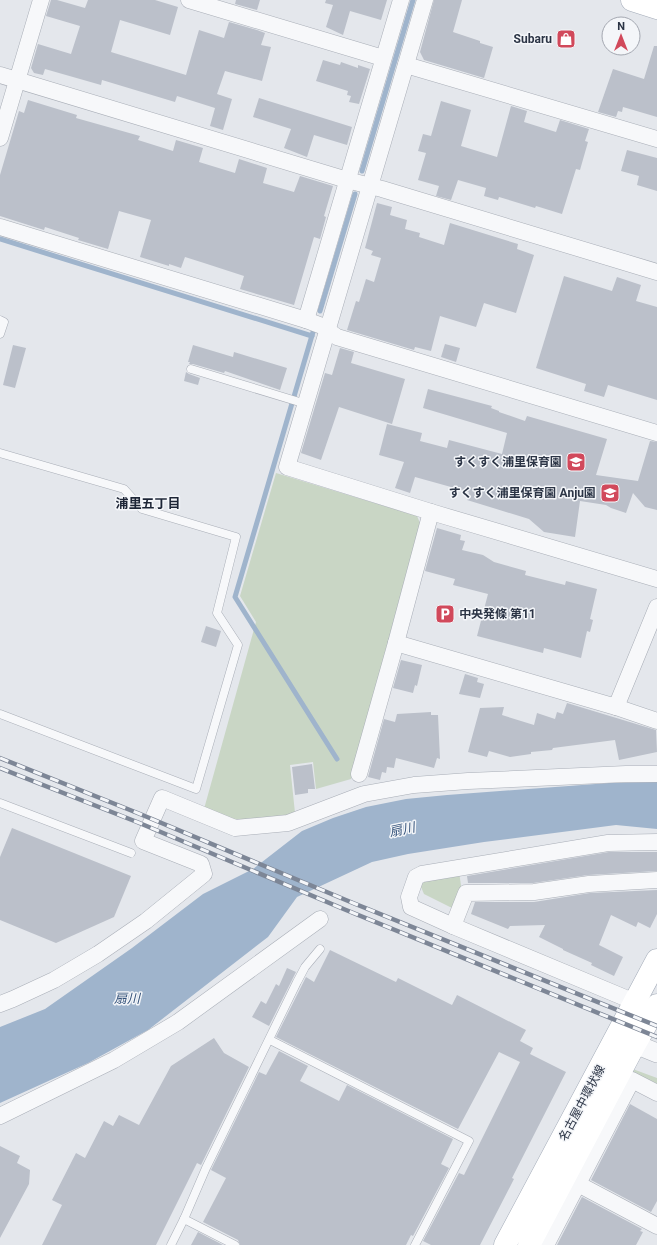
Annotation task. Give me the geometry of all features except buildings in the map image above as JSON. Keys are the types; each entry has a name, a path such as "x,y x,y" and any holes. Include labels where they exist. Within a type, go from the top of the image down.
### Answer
{"main road":[{"path":"632,0 657,8"},
{"name":"名古屋中環状線","path":"505,1245 657,960"},
{"name":"名古屋中環状線","path":"529,1245 657,1005"}],"street":[{"path":"0,138 41,0"},
{"path":"189,0 383,58"},
{"path":"306,320 400,0"},
{"path":"425,0 328,329 298,402 287,467 657,580"},
{"path":"406,65 657,139"},
{"path":"0,74 347,180 657,272"},
{"path":"0,227 306,320 328,329 338,337 657,434"},
{"path":"359,774 431,512"},
{"path":"616,707 657,607"},
{"path":"396,643 616,707 657,721"},
{"path":"7,1001 54,980 98,954 146,921 204,874 201,864 144,841 162,798 235,828 288,823 364,794 414,785 618,774 657,774"},
{"path":"634,1002 453,926 412,907 409,897 416,877 431,872 608,843 657,842"},
{"path":"453,926 466,893 534,892 589,884 657,880"},
{"path":"0,1116 114,1060 178,1022 320,919"},
{"path":"635,1044 657,1053"},
{"path":"546,1245 632,1080 657,1093"},
{"path":"578,1184 657,1226"}],"lane":[{"path":"0,320 4,322 0,334"},
{"path":"191,369 298,402"},
{"path":"0,453 124,489 142,509 236,537 217,613 238,645 196,789 0,714"},
{"path":"0,803 130,853"},
{"path":"171,1245 206,1168 305,967 320,949"},
{"path":"270,1040 469,1141 415,1245"},
{"path":"184,1219 235,1245"}],"green space":[{"path":"276,473 417,516 420,523 351,779 316,789 313,762 290,765 295,813 287,816 239,823 204,809 256,622 240,596"},
{"path":"459,872 462,892 453,908 424,894 421,887 422,881"},
{"path":"630,1068 657,1078 657,1087 628,1072"}],"water":[{"name":"扇川","path":"657,782 657,829 616,825 484,842 408,854 372,862 297,897 268,937 148,1030 88,1063 0,1103 0,1027 45,1009 132,948 203,894 253,869 302,831 333,818 366,807 406,799 609,783"}],"waterway":[{"path":"362,171 413,0"},
{"path":"320,311 355,194"},
{"path":"0,239 312,336"},
{"path":"313,332 235,597 337,759"}],"railway":[{"path":"0,758 657,1026"},
{"path":"0,768 137,822 346,910 657,1037"}],"place":[{"name":"Subaru","path":"566,39"},
{"name":"すくすく浦里保育園","path":"576,462"},
{"name":"すくすく浦里保育園 Anju園","path":"610,493"},
{"name":"中央発條 第11","path":"445,614"}],"district":[{"name":"浦里五丁目","path":"148,503"}]}
